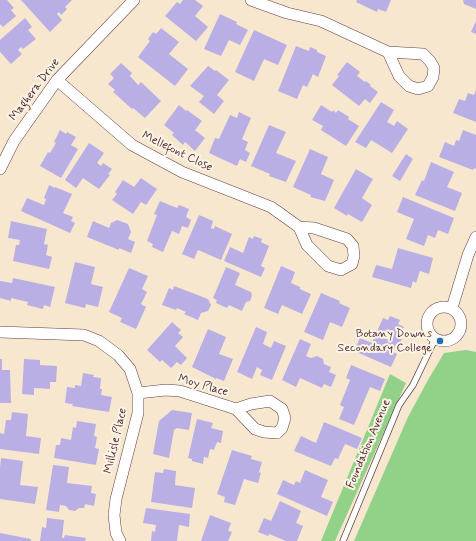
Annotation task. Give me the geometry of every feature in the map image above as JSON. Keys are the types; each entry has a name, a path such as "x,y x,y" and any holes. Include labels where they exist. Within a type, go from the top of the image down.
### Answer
{"street":[{"name":"Maghera Drive","path":"0,168 14,141 57,80 134,0"},
{"path":"251,0 287,13 321,21 388,52"},
{"name":"Mellefont Close","path":"57,80 132,145 182,172 271,207 299,227 307,245 328,266 341,270 352,264 354,256 353,246 347,239 314,228 299,227"},
{"path":"452,308 468,255 476,237"},
{"path":"437,308 452,308 460,316 462,327 460,332 451,340 440,341 435,339 429,333 427,326 428,318 432,311 437,308"},
{"name":"Millisle Place","path":"0,332 84,334 118,355 130,369 138,393 138,413 116,499 114,515 116,533 120,541"},
{"name":"Moy Place","path":"138,393 166,390 180,391 236,409"}],"lane":[{"name":"Foundation Avenue","path":"343,541 399,405 413,385 435,339"}],"green space":[{"name":"Botany Downs Secondary College","path":"466,350 476,352 476,541 354,541 408,417 428,380 444,353"},
{"path":"390,374 406,383 335,541 321,541"}],"building":[{"path":"0,0 7,0 14,8 11,10 16,16 3,27 0,24"},
{"path":"21,0 72,0 65,7 67,9 61,15 59,12 57,14 62,20 50,32"},
{"path":"183,0 195,0 203,6 195,16 208,27 196,41 165,16 177,2 180,4"},
{"path":"357,0 391,0 386,12 378,9 377,12 356,2"},
{"path":"463,0 476,0 476,9 464,4"},
{"path":"220,14 237,22 236,24 248,30 240,45 229,40 221,56 204,49"},
{"path":"25,18 32,27 28,30 36,39 23,49 21,47 18,50 22,54 11,64 0,52 0,40"},
{"path":"476,21 476,34 471,32"},
{"path":"161,28 179,42 169,54 188,69 175,86 138,57 150,41 148,39 153,32 156,34"},
{"path":"254,30 287,45 278,65 264,59 254,81 235,72"},
{"path":"296,46 309,51 310,47 326,56 318,77 313,74 307,87 303,85 297,99 278,91"},
{"path":"347,62 360,72 357,76 365,82 366,81 378,92 370,103 365,99 359,106 332,85 339,76 337,75"},
{"path":"121,63 132,73 130,76 138,85 141,82 161,101 145,118 133,108 132,109 113,92 115,90 108,84 114,78 110,74"},
{"path":"208,66 229,80 217,95 224,101 214,114 199,102 204,96 190,86"},
{"path":"476,90 476,122 453,113 459,99 465,101 468,93 474,95"},
{"path":"381,102 394,110 387,122 394,126 397,121 408,129 392,153 371,140 366,148 355,142"},
{"path":"179,105 202,121 195,130 205,138 195,151 185,142 183,145 172,135 174,133 164,125"},
{"path":"321,105 332,112 333,110 336,113 338,110 359,126 346,146 321,130 323,126 312,120"},
{"path":"239,112 251,118 242,139 248,142 245,150 250,153 246,162 240,159 237,166 209,153 215,138 219,139 230,115 237,118"},
{"path":"269,125 286,132 276,153 296,161 286,182 269,176 270,174 251,166"},
{"path":"60,130 66,134 67,132 76,137 71,145 78,149 61,178 40,166 48,152 50,153 56,143 54,142"},
{"path":"463,130 476,135 476,169 474,168 473,170 439,157 445,142 454,146 456,140 459,141"},
{"path":"89,143 104,153 97,163 101,166 103,163 112,169 108,174 110,175 99,189 83,178 76,188 65,180"},
{"path":"310,149 328,157 321,174 334,180 325,201 310,197 311,195 293,187"},
{"path":"406,154 413,159 400,181 392,176"},
{"path":"431,162 454,172 447,187 462,193 455,211 415,195 422,180 424,181"},
{"path":"356,169 373,179 362,198 372,205 362,222 348,214 347,216 334,208"},
{"path":"141,178 157,189 146,205 141,202 133,214 112,200 117,194 115,192 123,180 134,187"},
{"path":"49,185 72,194 63,213 73,217 71,221 75,223 70,233 21,211 27,198 44,205 46,199 44,198"},
{"path":"403,197 454,218 448,234 438,230 435,238 428,235 424,246 406,239 414,219 397,212"},
{"path":"160,201 177,208 179,205 189,209 186,217 191,220 188,228 182,226 179,234 172,231 163,252 152,247 153,244 147,241 157,215 154,214"},
{"path":"199,215 213,221 211,228 214,229 215,226 232,234 221,260 198,250 194,259 182,254"},
{"path":"117,220 128,224 131,232 128,239 135,242 131,253 119,248 119,250 87,237 93,221 109,228 111,223"},
{"path":"11,221 47,229 44,244 48,245 46,255 52,257 49,269 13,261 16,245 19,245 20,240 8,238"},
{"path":"254,236 262,239 261,242 269,246 261,266 265,268 261,277 224,261 230,247 243,253 249,237 253,239"},
{"path":"398,248 433,258 429,274 420,271 416,283 413,281 411,288 372,277 376,265 392,269"},
{"path":"75,262 95,267 91,284 103,287 98,307 86,304 85,308 65,303"},
{"path":"281,266 295,272 291,283 311,294 302,314 282,305 278,314 264,308"},
{"path":"226,267 240,273 235,285 251,292 252,296 250,301 246,302 242,311 229,305 227,308 216,303 217,300 213,298"},
{"path":"129,268 148,276 142,289 147,292 141,304 146,307 136,329 120,322 122,318 109,312"},
{"path":"13,278 55,287 50,307 44,305 43,309 27,305 28,302 11,298 11,301 0,298 0,281 12,283"},
{"path":"174,286 208,299 211,305 208,311 201,313 198,320 184,314 186,312 177,308 176,310 162,305 169,288 173,290"},
{"path":"321,293 340,301 339,303 350,308 342,327 330,322 323,340 304,332"},
{"path":"390,316 400,320 398,324 404,327 399,338 402,339 399,345 396,344 393,352 397,354 391,367 354,351 360,338 372,343 383,318 388,320"},
{"path":"172,322 181,330 178,333 183,337 175,346 187,358 181,365 177,362 171,368 162,360 160,362 147,350"},
{"path":"256,327 267,332 263,344 271,348 274,341 286,346 272,380 260,375 262,370 257,367 252,379 237,372"},
{"path":"208,329 226,337 219,354 233,359 224,381 216,379 192,367"},
{"path":"300,339 311,344 306,356 311,358 317,356 323,359 324,364 331,367 329,372 336,375 331,387 324,384 322,388 300,378 296,387 282,380"},
{"path":"0,359 2,359 2,370 10,370 11,403 0,403"},
{"path":"24,359 40,360 40,365 57,366 56,382 50,382 50,389 34,388 34,395 22,394"},
{"path":"351,365 385,379 380,391 370,387 354,425 339,419 344,407 340,405 350,380 346,378"},
{"path":"83,373 101,378 101,395 112,397 109,412 72,406 73,404 65,403 67,387 75,388 75,385 81,386"},
{"path":"172,410 192,413 189,430 177,428 174,430 169,458 153,454 159,421"},
{"path":"12,412 28,414 26,436 41,438 39,454 0,449 0,433 4,434 6,420 11,420"},
{"path":"197,419 213,423 211,428 223,431 221,443 217,442 214,450 210,449 208,458 204,457 203,464 192,461 192,459 188,458"},
{"path":"77,421 96,424 94,436 97,437 95,448 99,449 96,465 54,458 56,445 60,445 61,438 71,440 73,427 76,428"},
{"path":"324,422 362,438 357,449 345,444 338,459 335,458 331,466 294,451 301,436 316,443"},
{"path":"232,450 252,456 251,459 262,462 258,483 244,479 235,505 224,502 225,497 217,494"},
{"path":"1,458 23,461 20,485 38,487 35,504 0,499"},
{"path":"53,465 69,467 67,483 92,486 91,493 96,494 94,506 85,504 84,508 79,508 75,511 69,510 66,506 60,505 59,512 46,510"},
{"path":"164,469 176,471 175,485 195,488 192,508 151,502 155,472 163,473"},
{"path":"305,470 328,480 321,497 333,502 327,516 277,494 283,480 294,485 296,481 300,483"},
{"path":"280,501 301,511 296,523 303,526 297,541 286,541 269,534 268,536 258,532 264,518 271,521"},
{"path":"146,508 190,514 189,527 179,525 177,541 151,541 152,531 155,532 156,525 143,523"},
{"path":"210,515 231,523 228,531 232,532 228,541 201,541"},
{"path":"47,518 64,520 62,538 64,538 65,535 86,538 85,541 40,541 42,527 46,528"},
{"path":"0,533 31,539 31,541 0,541"}],"place":[{"name":"Botany Downs Secondary College","path":"440,341"}]}
